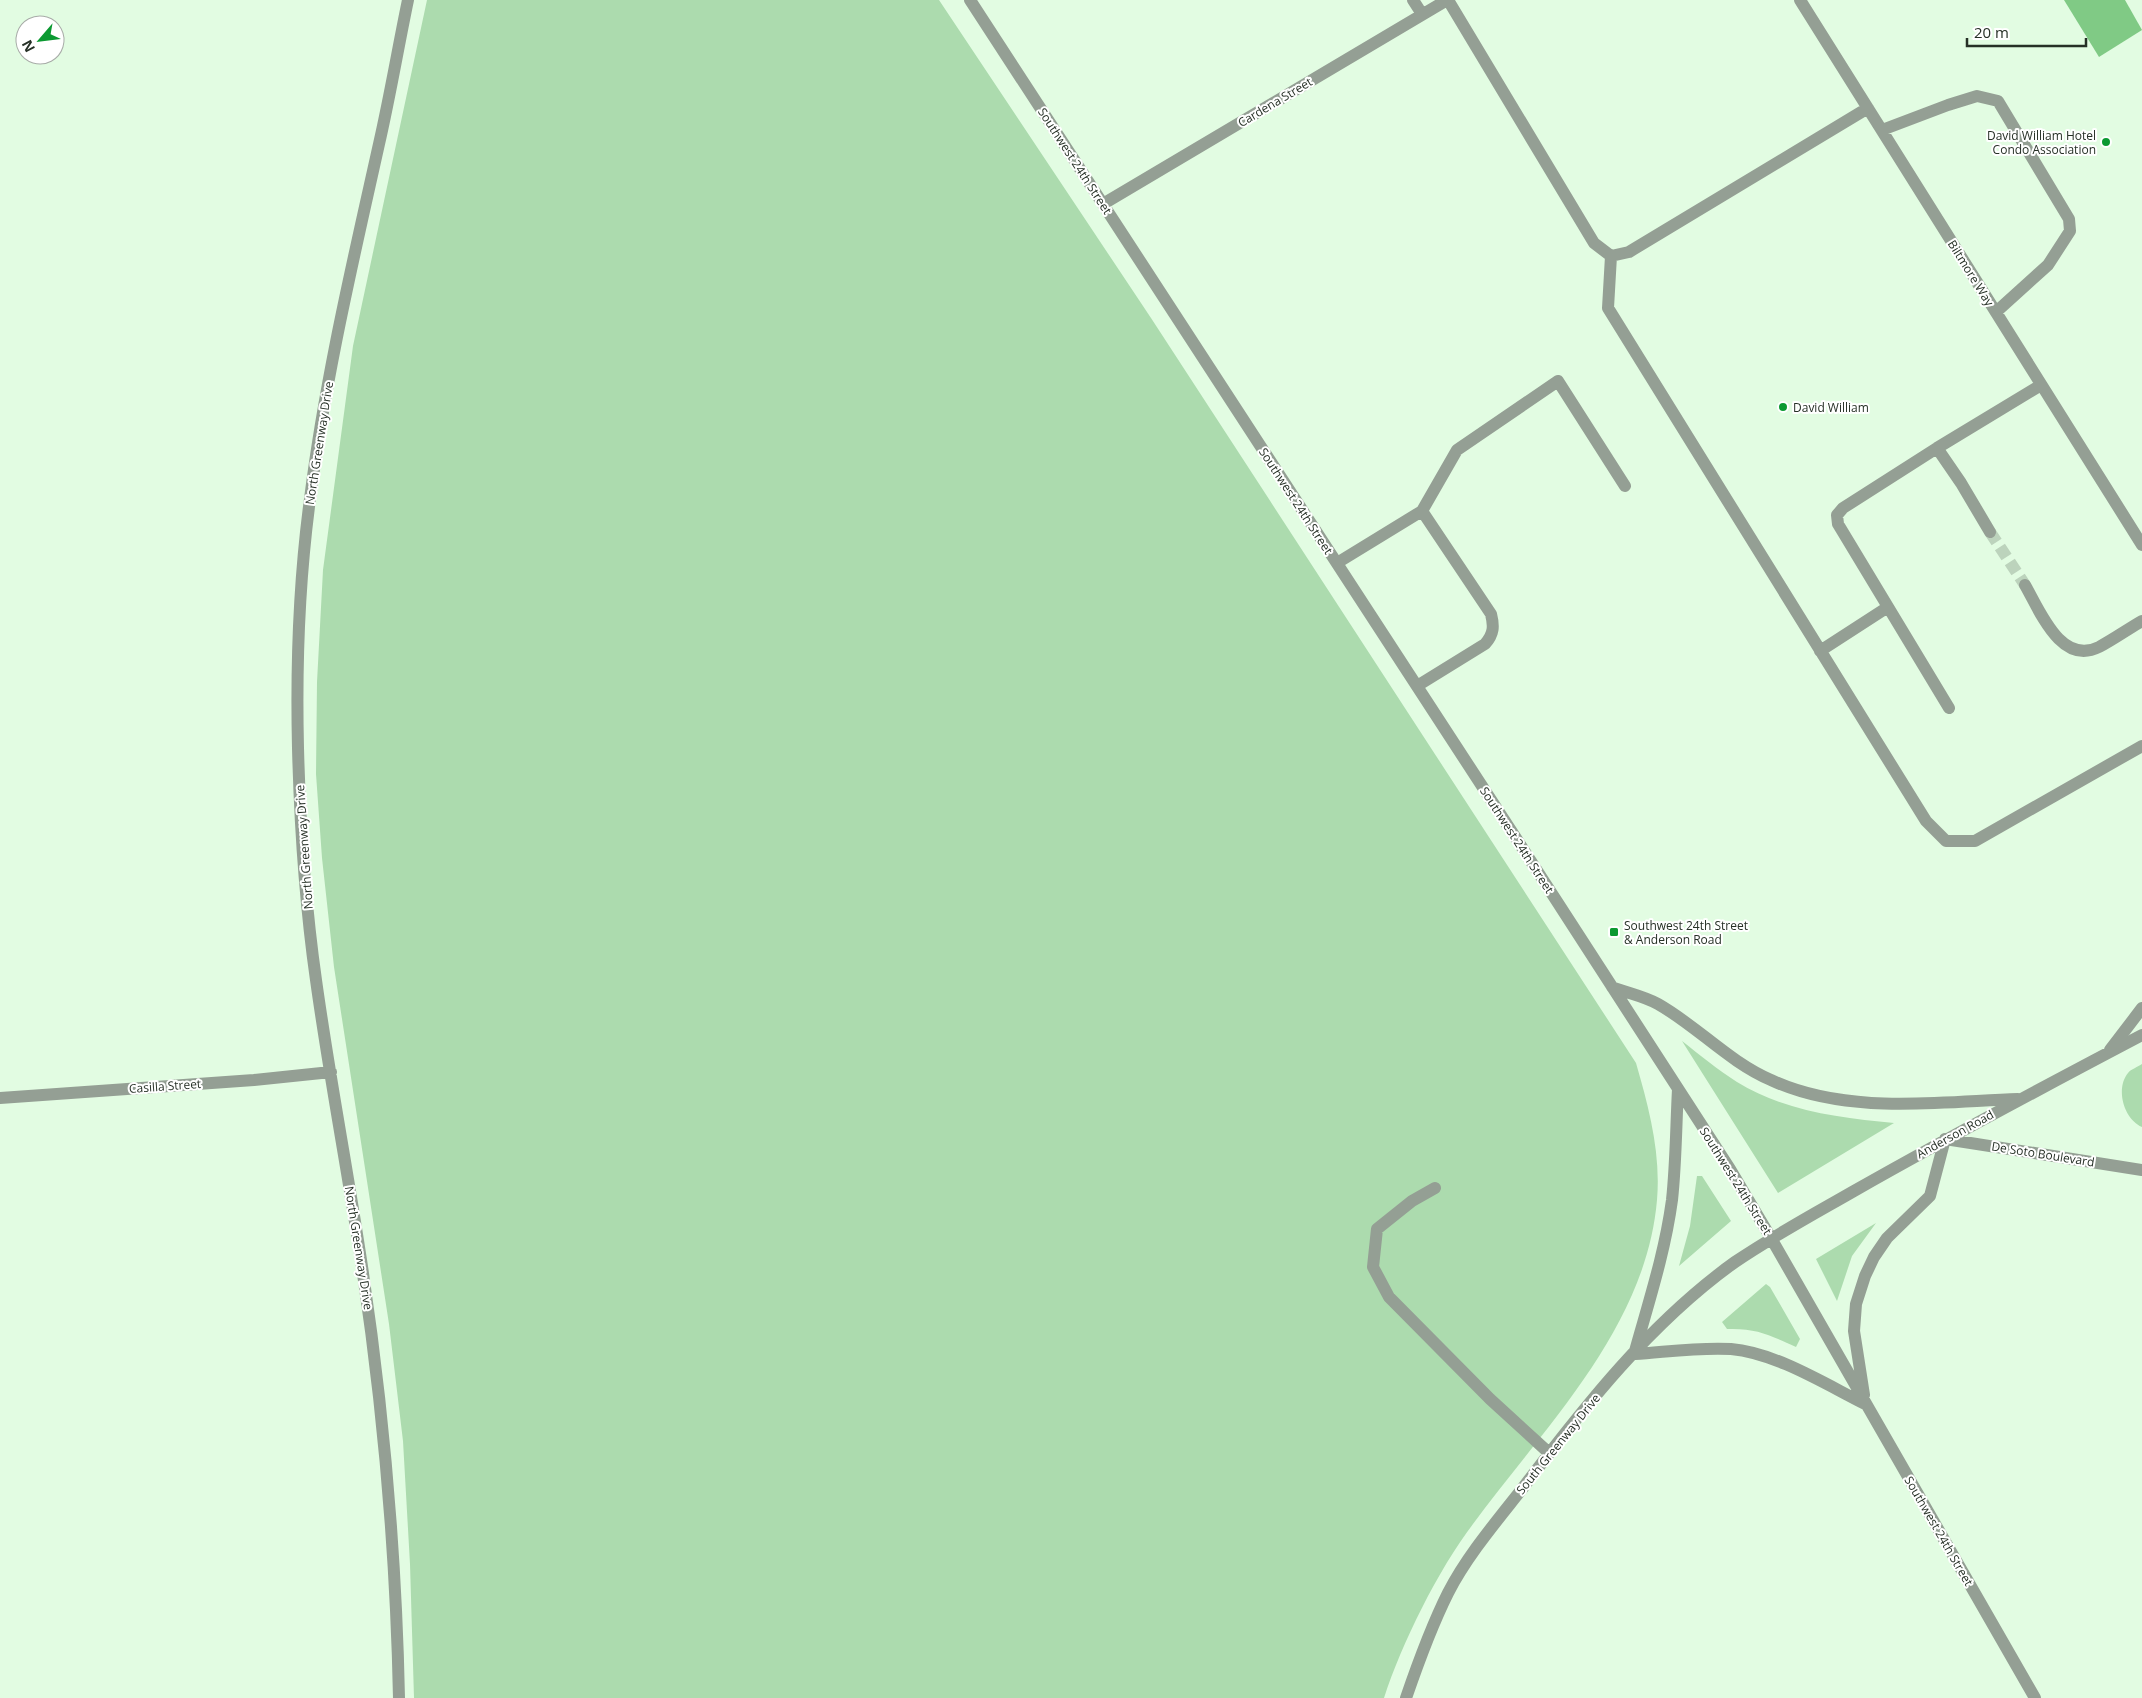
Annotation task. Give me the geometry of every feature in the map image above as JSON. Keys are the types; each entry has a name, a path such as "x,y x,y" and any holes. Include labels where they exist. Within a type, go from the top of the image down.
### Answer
{"street":[{"name":"North Greenway Drive","path":"399,1698 394,1567 380,1410 362,1264 316,977 302,845 298,696 303,578 309,502 320,429 351,267 388,102 408,0"},
{"name":"Southwest 24th Street","path":"970,0 1612,987 1771,1238 2034,1698"},
{"path":"1413,0 1422,14"},
{"name":"Cardena Street","path":"1103,204 1447,0"},
{"path":"1447,0 1594,244 1611,256 1629,252 1868,108"},
{"name":"Biltmore Way","path":"1800,0 2142,545"},
{"path":"1882,130 1977,96 1998,101 2069,219 2070,231 2048,265 1996,312"},
{"path":"1611,256 1608,308 1926,821 1946,840 1975,841 2142,746"},
{"path":"1337,563 1422,511 1457,450 1558,381 1625,486"},
{"path":"1949,708 1838,524 1836,515 1843,508 1937,448 2041,385"},
{"path":"1937,448 1961,483 1990,532"},
{"path":"1417,686 1485,644 1492,636 1494,625 1491,614 1422,511"},
{"path":"2025,585 2059,641 2071,649 2085,651 2098,647 2142,620"},
{"path":"1820,651 1888,607"},
{"path":"1612,987 1657,1004 1738,1060 1771,1080 1816,1096 1866,1103 2020,1099"},
{"path":"2107,1054 2142,1008"},
{"name":"Anderson Road","path":"1771,1238 1945,1139 2142,1035"},
{"name":"Casilla Street","path":"0,1098 254,1080 331,1072"},
{"path":"1678,1090 1674,1171 1667,1230 1635,1354 1700,1349 1730,1349 1750,1352 1779,1362 1866,1404"},
{"path":"1866,1404 1854,1332 1856,1304 1865,1276 1874,1257 1887,1238 1930,1196 1945,1139"},
{"name":"De Soto Boulevard","path":"1945,1139 2142,1170"},
{"path":"1435,1188 1412,1201 1377,1228 1373,1267 1389,1297 1490,1399 1548,1452"},
{"name":"South Greenway Drive","path":"1406,1698 1417,1665 1448,1593 1470,1558 1548,1452 1635,1354 1694,1295 1771,1238"}],"shaded area":[{"path":"427,0 939,0 1151,318 1636,1063 1653,1131 1658,1182 1649,1247 1634,1291 1613,1333 1588,1373 1473,1524 1447,1563 1411,1631 1384,1698 414,1698 410,1564 403,1441 389,1324 334,967 322,858 316,774 317,682 323,570 353,346"},
{"path":"2064,0 2125,0 2142,30 2099,57"},
{"path":"1682,1041 1737,1082 1774,1100 1813,1111 1853,1119 1894,1123 1778,1193"},
{"path":"2142,1064 2142,1127 2126,1111 2123,1103 2122,1087 2128,1073"},
{"path":"1697,1176 1702,1176 1731,1221 1679,1266 1690,1226"},
{"path":"1876,1223 1852,1256 1837,1301 1816,1259"},
{"path":"1766,1284 1770,1287 1800,1339 1796,1347 1755,1331 1727,1329 1722,1322"}],"tunnel":[{"path":"1990,532 2025,585"}],"place":[{"name":"David William Hotel Condo Association","path":"2106,142"},
{"name":"David William","path":"1783,407"},
{"name":"Southwest 24th Street & Anderson Road","path":"1614,932"}]}
